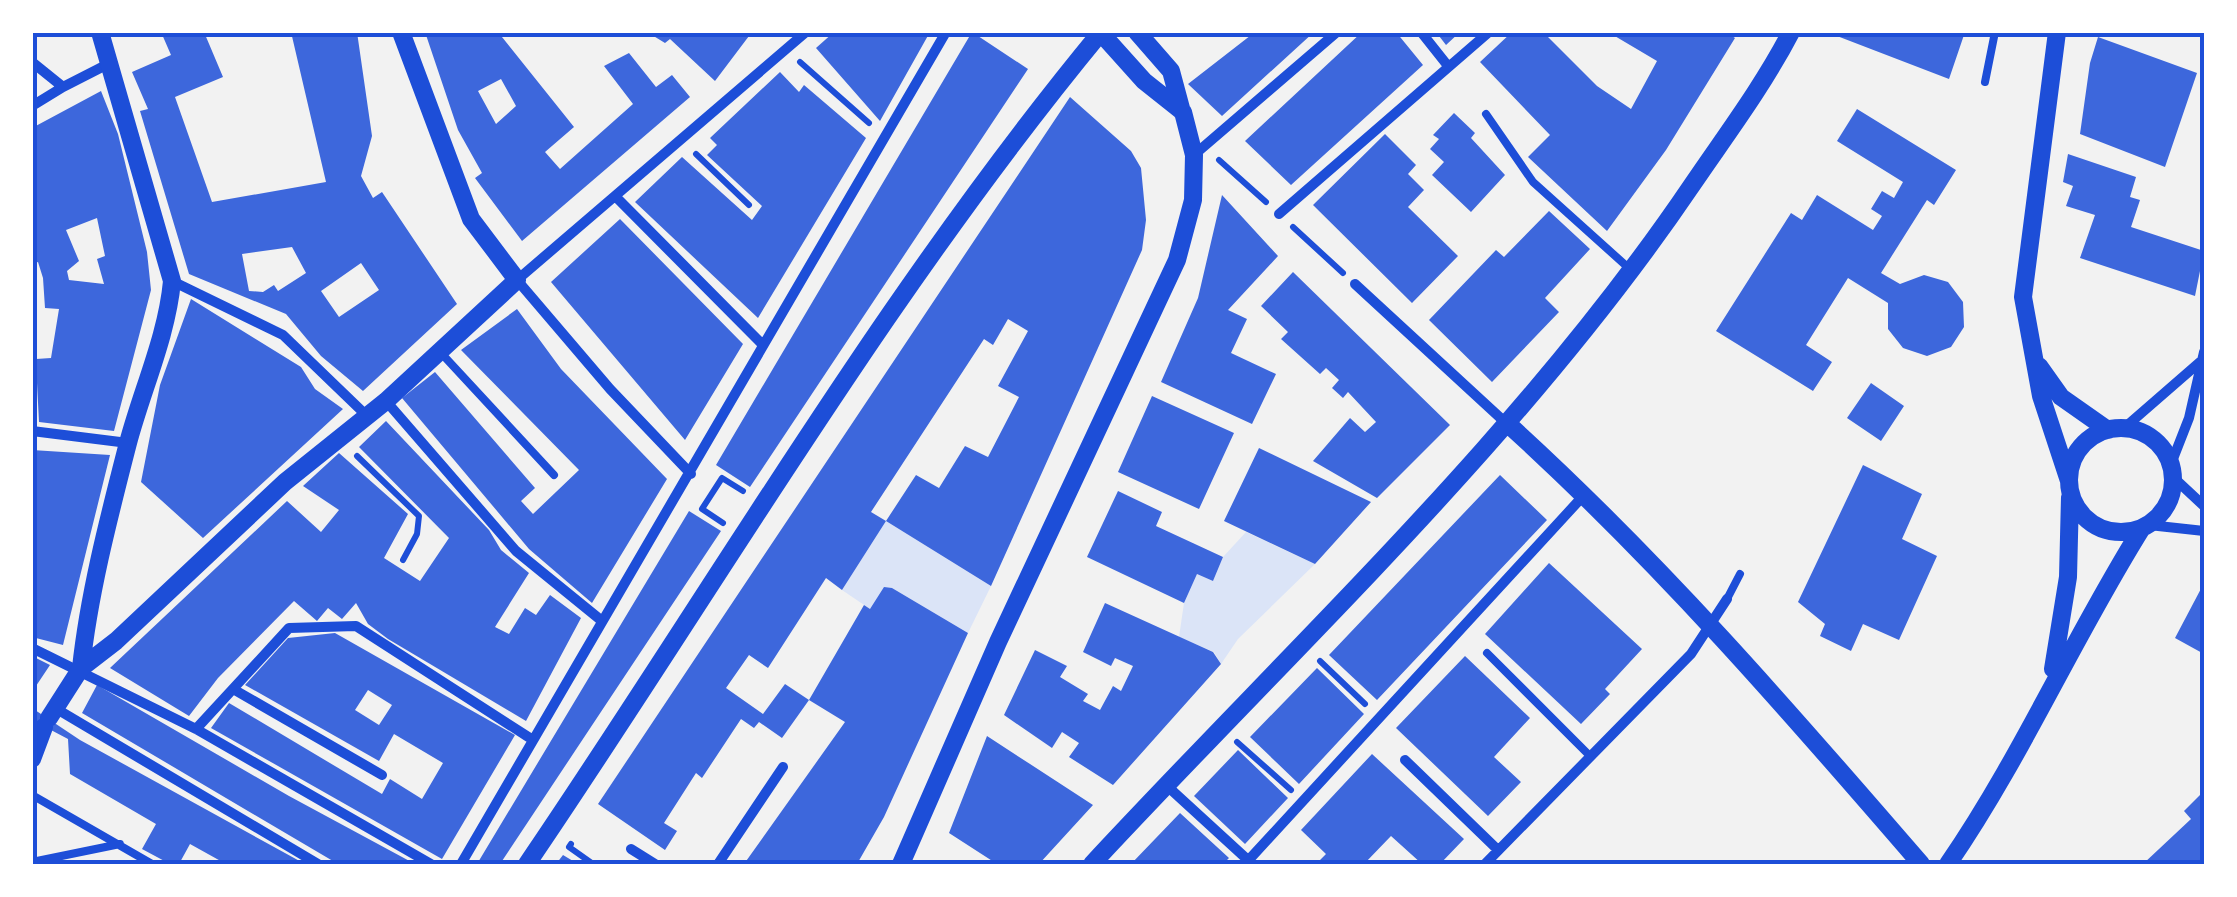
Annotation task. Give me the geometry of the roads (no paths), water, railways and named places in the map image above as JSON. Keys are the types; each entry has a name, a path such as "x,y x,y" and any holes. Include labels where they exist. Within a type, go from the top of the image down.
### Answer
{"street":[{"path":"81,668 86,624 120,477 170,305 172,281 112,62 100,32"},
{"path":"401,32 471,219 517,280 610,389 691,474"},
{"path":"32,759 49,717 81,668 116,642 211,549 338,437 386,401 517,280 806,32"},
{"path":"461,864 946,32"},
{"path":"902,864 998,642 1177,260 1193,200 1200,152 1182,112 1171,71 1137,32"},
{"path":"1200,152 1337,32"},
{"path":"1421,32 1448,66"},
{"path":"1279,214 1489,32"},
{"path":"1092,864 1508,424 1632,270 1776,62 1790,32"},
{"path":"2057,32 2023,297 2032,352 2069,485 2075,505 2097,526 2112,532 2146,526 2204,531"},
{"path":"527,864 943,238 1040,106 1101,33 1144,81 1182,112"},
{"path":"32,62 64,86"},
{"path":"32,106 112,62"},
{"path":"616,198 764,345"},
{"path":"172,281 283,335 366,414"},
{"path":"1354,284 1585,494 1688,599 1921,864"},
{"path":"2032,352 2060,397 2116,429 2152,438 2172,471 2204,506"},
{"path":"2050,685 2068,578 2069,485 2076,454 2095,435 2116,429 2203,357"},
{"path":"1948,864 2146,526 2167,505 2172,471 2203,357"},
{"path":"386,401 516,551 602,621"},
{"path":"32,431 128,443"},
{"path":"1166,784 1247,862 1585,494"},
{"path":"1485,864 1691,654 1728,600"},
{"path":"196,729 289,628 356,626 533,740"},
{"path":"32,648 81,668 196,729 431,864"},
{"path":"233,689 382,775"},
{"path":"49,717 318,864"},
{"path":"1405,760 1498,850"},
{"path":"718,864 782,767"},
{"path":"632,849 655,864"}],"lane":[{"path":"1984,82 1995,32"},
{"path":"1486,114 1533,182 1632,270"},
{"path":"439,350 554,475"},
{"path":"1728,600 1740,574"},
{"path":"1487,653 1589,755"},
{"path":"32,795 152,864"},
{"path":"32,862 120,844"}]}
